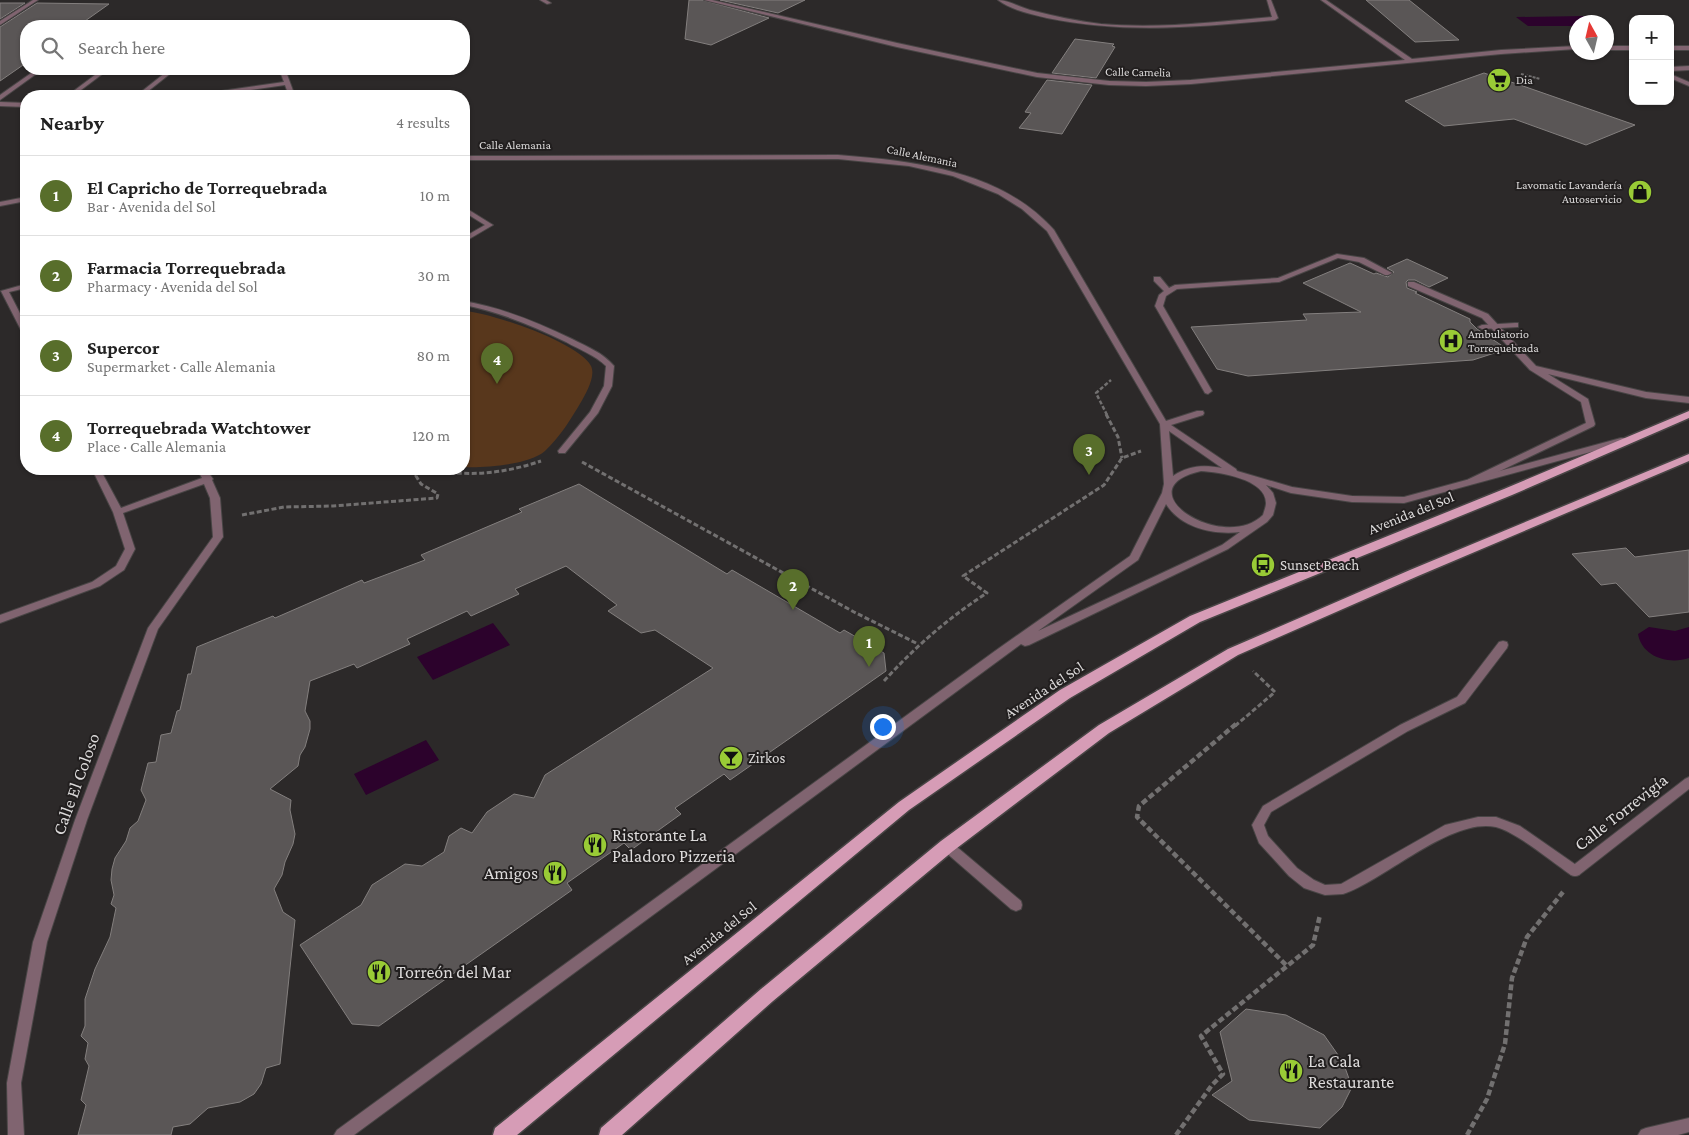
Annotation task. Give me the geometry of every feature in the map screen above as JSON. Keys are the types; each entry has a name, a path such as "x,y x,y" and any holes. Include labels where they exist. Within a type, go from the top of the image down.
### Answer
{"main road":[{"name":"Avenida del Sol","path":"502,1135 904,806 1066,694 1195,619 1508,492 1689,414"},
{"path":"608,1135 767,995 947,846 1104,729 1233,652 1422,569 1689,457"}],"street":[{"path":"0,23 3,19 36,0"},
{"path":"542,0 549,3"},
{"name":"Calle Camelia","path":"706,0 979,64 1037,75 1109,83 1191,82 1501,52 1569,48"},
{"path":"1000,0 1010,6 1060,19 1108,27 1155,29 1275,18 1269,0"},
{"path":"1323,0 1411,61"},
{"path":"1614,48 1629,48"},
{"path":"1674,48 1689,48"},
{"path":"1674,69 1689,68"},
{"path":"0,98 32,75"},
{"path":"78,90 98,75"},
{"path":"147,90 165,75"},
{"path":"284,75 290,90"},
{"path":"1674,78 1689,84"},
{"path":"237,90 287,82"},
{"path":"0,104 20,105"},
{"name":"Calle Alemania","path":"470,158 838,157 891,161 942,170 984,185 1021,205 1050,230 1164,424 1233,472"},
{"path":"0,204 20,200"},
{"path":"470,213 490,225 470,237"},
{"path":"1208,391 1159,306 1163,295 1175,287 1279,280 1337,256 1361,260 1388,273"},
{"path":"1157,279 1169,291"},
{"path":"1411,284 1485,316 1533,368 1585,401 1591,424 1466,484"},
{"path":"20,287 5,291 20,320"},
{"path":"470,304 512,314 600,356 610,366 608,386 594,413 562,450"},
{"path":"1482,327 1515,325"},
{"path":"1533,368 1646,395 1689,400"},
{"path":"1200,413 1164,424 1170,504 1179,514 1209,528 1244,529 1258,524"},
{"path":"342,1135 999,654 1134,558 1176,476 1186,471 1201,468 1233,472 1291,490 1352,499 1404,500 1644,435"},
{"path":"0,619 96,584 120,568 130,549 118,512 99,475"},
{"name":"Calle El Coloso","path":"16,1135 14,1083 40,942 81,820 152,628 218,537 215,498 206,475"},
{"path":"999,654 1225,547 1258,524 1268,516 1271,507 1268,496 1261,486 1248,477"},
{"path":"118,512 208,479"},
{"path":"1503,644 1461,700 1404,728 1267,809 1258,825 1263,839 1293,872 1309,884 1325,890 1343,889 1449,829 1478,822 1496,822 1516,830 1576,871"},
{"name":"Calle Torrevigía","path":"1576,871 1689,782"},
{"path":"947,846 1016,905"},
{"path":"1646,1135 1689,1125"}],"path":[{"path":"1108,373 1111,381 1096,393 1118,437 1122,458"},
{"path":"884,680 918,644 961,609 987,593 963,576 1104,485 1122,458 1166,441"},
{"path":"470,474 505,472 526,467 562,450 854,612 918,644"},
{"path":"216,519 284,507 333,506 437,498 438,494 421,484 416,476 417,475"},
{"path":"1253,670 1275,692 1139,806 1137,817 1288,967"},
{"path":"1467,1135 1487,1099 1505,1044 1512,978 1528,937 1564,891 1576,871"},
{"path":"1176,1135 1212,1085 1223,1074 1201,1036 1314,945 1325,890"}],"shaded area":[{"path":"1569,16 1569,26 1528,26 1516,17"},
{"path":"470,312 512,323 553,339 583,357 592,370 590,384 577,408 565,428 545,451 528,460 506,465 470,467"},
{"path":"493,623 510,645 433,680 417,657"},
{"path":"1649,627 1675,631 1689,627 1689,658 1665,660 1651,654 1641,642 1638,634"},
{"path":"426,740 439,760 366,795 354,774"}],"building":[{"path":"689,0 702,0 769,18 711,45 685,39"},
{"path":"720,0 805,0 778,13"},
{"path":"1366,0 1409,0 1459,40 1415,42"},
{"path":"0,3 25,3 0,19"},
{"path":"37,3 109,4 86,20 20,20 20,67 0,81 0,27"},
{"path":"1075,39 1114,44 1112,46 1115,47 1096,78 1052,73"},
{"path":"1484,73 1635,125 1586,145 1514,119 1444,126 1405,101"},
{"path":"1047,80 1092,85 1062,134 1019,128 1031,113 1025,112"},
{"path":"1407,259 1448,278 1429,287 1415,280 1408,280 1406,282 1407,288 1470,319 1470,322 1477,329 1507,349 1473,360 1248,376 1217,369 1191,327 1307,320 1303,314 1361,312 1303,283 1350,263 1374,274 1388,277 1394,272 1387,268"},
{"path":"579,484 727,574 732,570 840,633 844,630 884,653 886,671 730,780 724,774 675,808 681,814 631,850 624,843 567,883 572,890 379,1026 352,1024 300,945 361,905 372,885 405,864 422,866 444,852 449,836 461,828 472,833 487,812 514,794 534,798 545,775 713,668 655,630 641,633 608,611 617,605 566,566 515,589 519,594 471,616 467,611 407,639 410,644 357,668 354,664 310,681 305,711 310,721 310,729 298,766 270,789 291,800 290,810 295,834 282,875 274,889 283,912 295,920 280,1064 266,1068 261,1084 254,1094 240,1102 208,1108 190,1124 173,1127 171,1135 78,1135 86,1105 81,1100 89,1066 85,1059 88,1043 81,1036 85,1026 85,999 95,969 110,937 116,908 111,904 114,895 111,880 112,869 115,858 126,841 130,828 138,821 146,800 141,790 148,763 156,762 161,735 171,733 177,711 180,710 188,674 191,674 197,647 273,616 275,618 362,580 364,583 425,560 421,555 522,512 519,509"},
{"path":"1626,548 1635,557 1689,550 1689,612 1649,617 1616,583 1601,585 1572,554"},
{"name":"La Cala Restaurante","path":"1246,1009 1286,1015 1324,1035 1343,1062 1352,1087 1342,1107 1320,1128 1249,1120 1212,1095 1232,1081 1220,1032"}],"place":[{"name":"Dia","path":"1499,80"},
{"name":"Lavomatic Lavandería Autoservicio","path":"1640,192"},
{"name":"Ambulatorio Torrequebrada","path":"1451,341"},
{"name":"Torrequebrada Watchtower","path":"497,384"},
{"name":"Supercor","path":"1089,475"},
{"name":"Sunset Beach","path":"1263,565"},
{"name":"Farmacia Torrequebrada","path":"793,610"},
{"name":"El Capricho de Torrequebrada","path":"869,667"},
{"name":"Zirkos","path":"731,758"},
{"name":"Ristorante La Paladoro Pizzeria","path":"595,845"},
{"name":"Amigos","path":"555,873"},
{"name":"Torreón del Mar","path":"379,972"},
{"name":"La Cala Restaurante","path":"1291,1071"}]}
